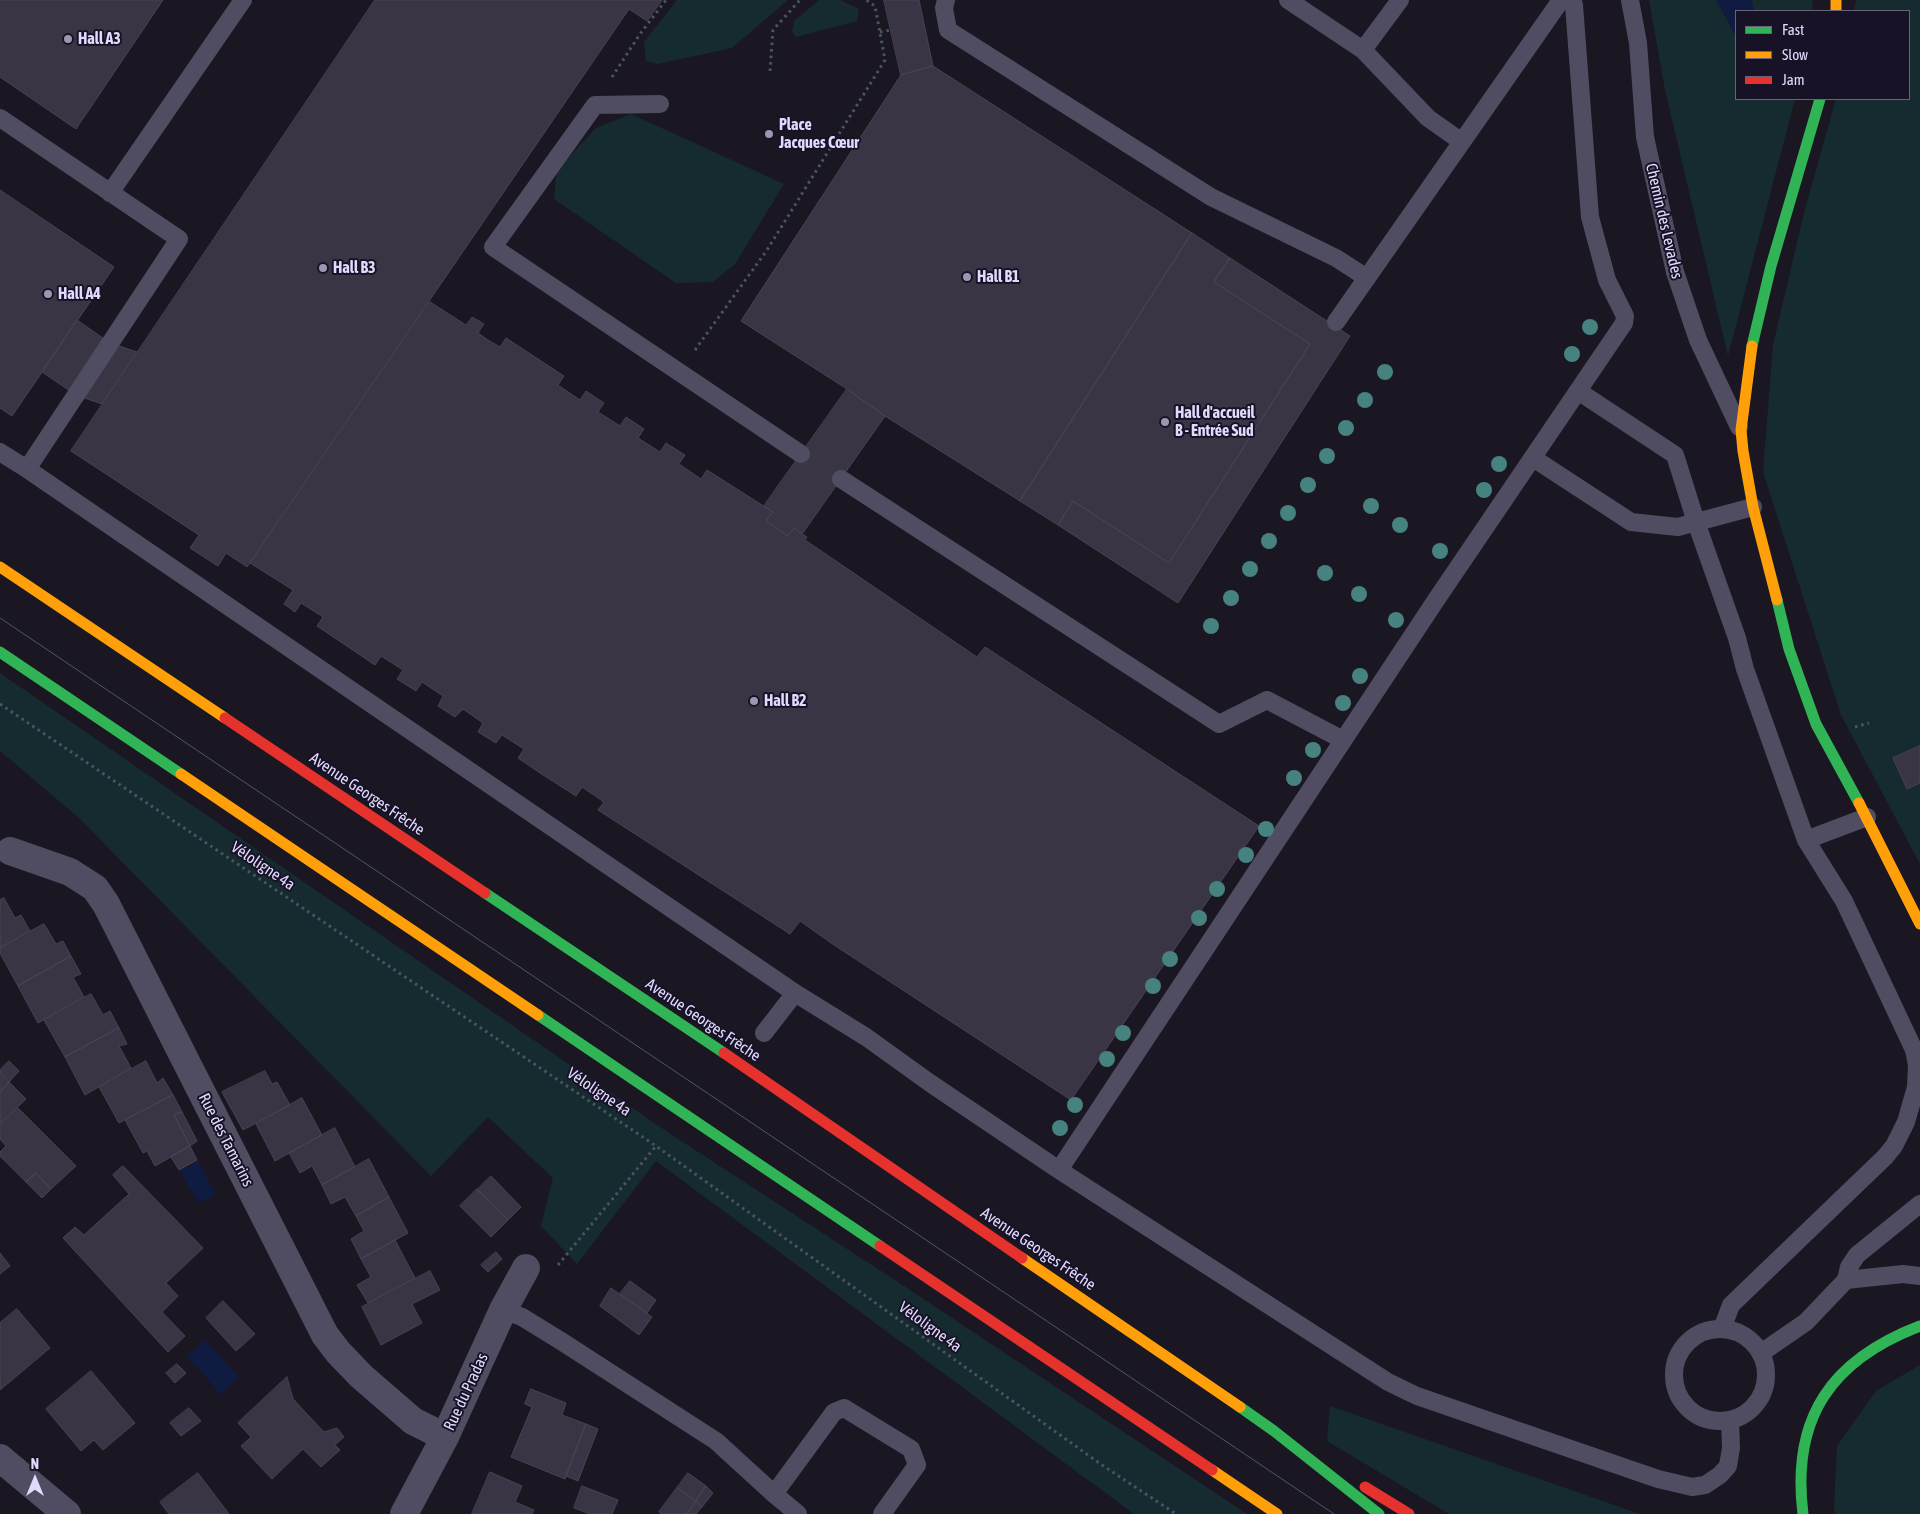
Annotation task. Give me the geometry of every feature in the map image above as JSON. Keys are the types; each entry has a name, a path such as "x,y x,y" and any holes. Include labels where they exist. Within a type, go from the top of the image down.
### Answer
{"main road":[{"path":"1820,100 1771,266 1750,356 1741,430 1747,481 1789,649 1816,724 1867,817 1920,924"},
{"name":"Avenue Georges Frêche","path":"0,567 733,1060 1274,1431 1379,1514"},
{"path":"0,652 1277,1514"},
{"path":"1803,1514 1800,1488 1802,1457 1816,1411 1842,1373 1859,1358 1882,1343 1920,1326"},
{"path":"1274,1431 1409,1514"}],"street":[{"name":"Rue des Tamarins","path":"10,851 70,872 95,888 115,921 325,1335 361,1376 412,1421 445,1437"},
{"name":"Rue du Pradas","path":"404,1514 445,1437 504,1310 526,1268"},
{"path":"0,1458 67,1514"}],"lane":[{"path":"110,193 243,0"},
{"path":"946,0 944,8 948,30 1211,197 1336,258 1367,278"},
{"path":"1288,0 1363,50 1428,118 1462,142"},
{"path":"1363,50 1400,0"},
{"path":"1336,322 1561,0"},
{"path":"1059,1170 1485,527 1624,323 1625,316 1607,280 1590,218 1574,5 1572,0"},
{"name":"Chemin des Levades","path":"1630,0 1638,43 1645,137 1674,272 1698,340 1741,430"},
{"path":"660,104 595,105 493,246 801,454"},
{"path":"0,118 179,239 27,469"},
{"path":"1578,391 1675,455 1696,522 1806,840 1844,901 1914,1050 1917,1065 1916,1087 1906,1122 1885,1157 1731,1305 1722,1329"},
{"path":"0,452 795,993 866,1037 930,1083 1059,1170 1388,1382 1417,1396 1658,1479 1692,1487 1705,1485 1720,1475 1728,1466 1730,1420"},
{"path":"1533,458 1631,522 1678,527 1752,507"},
{"path":"841,479 1219,724 1267,700 1343,740"},
{"path":"1806,840 1867,817"},
{"path":"764,1033 795,993"},
{"path":"1761,1353 1806,1322 1846,1280 1849,1267 1857,1255 1920,1204"},
{"path":"1846,1280 1903,1274 1920,1276"},
{"path":"504,1310 522,1318 561,1341 716,1441 798,1514"},
{"path":"1722,1329 1738,1332 1751,1340 1761,1353 1766,1366 1766,1380 1762,1394 1754,1406 1744,1415 1730,1420 1715,1421 1700,1417 1688,1408 1678,1396 1674,1382 1674,1366 1678,1354 1686,1343 1696,1335 1709,1330 1722,1329"},
{"path":"774,1494 834,1412 844,1408 910,1448 916,1465 882,1514"}],"path":[{"path":"592,110 640,34 666,0"},
{"path":"770,71 772,30 800,0"},
{"path":"679,372 767,250 885,60 875,6 866,0"},
{"path":"880,32 891,30"},
{"name":"Véloligne 4a","path":"0,704 656,1146 1102,1465 1176,1514"},
{"path":"526,1268 554,1269 656,1146"}],"green space":[{"path":"677,0 788,0 732,48 657,64 646,61 644,42"},
{"path":"819,0 840,0 859,9 857,21 796,37 792,31 794,21"},
{"path":"1649,0 1812,0 1813,10 1735,10 1735,100 1795,100 1728,356 1665,90"},
{"path":"1856,0 1920,0 1920,864 1841,715 1763,472 1773,345 1805,209 1836,100 1910,100 1910,10 1854,10"},
{"path":"631,114 784,184 735,264 713,282 676,283 554,199 557,170 596,128"},
{"path":"0,673 666,1131 901,1284 1247,1514 1134,1514 656,1161 577,1264 541,1226 553,1178 488,1117 431,1176 78,817 0,751"},
{"path":"1920,1365 1920,1514 1836,1514 1834,1511 1837,1446 1876,1391"},
{"path":"1330,1406 1640,1514 1449,1514 1327,1441"}],"water":[{"path":"1716,0 1752,0 1754,10 1735,10 1735,35"},
{"path":"198,1161 216,1194 199,1203 179,1171"},
{"path":"205,1340 239,1377 221,1395 187,1356"}],"building":[{"name":"Hall A3","path":"0,0 163,0 76,129 0,77"},
{"name":"Hall B3","path":"375,0 662,0 647,21 629,9 247,567 226,553 218,566 190,548 199,535 71,451"},
{"path":"884,0 919,0 933,66 901,75"},
{"name":"Hall B1","path":"933,66 1192,233 1020,501 885,416 847,389 741,321 901,75"},
{"name":"Hall A4","path":"0,190 114,267 12,416 0,408"},
{"name":"Hall d'accueil B - Entrée Sud","path":"1192,233 1230,258 1214,282 1310,344 1169,563 1073,501 1058,525 1020,501"},
{"path":"1230,258 1350,336 1178,603 1058,525 1073,501 1169,563 1310,344 1214,282"},
{"name":"Hall B2","path":"430,302 466,325 472,317 484,324 478,333 488,340 500,347 506,338 564,376 558,385 580,400 586,391 604,403 598,412 620,426 626,417 644,429 638,438 660,452 666,443 685,455 679,464 701,479 707,470 773,512 766,521 788,536 794,528 807,537 805,540 977,657 985,647 1259,826 1071,1100 800,921 790,934 598,810 604,802 582,787 576,796 540,773 518,758 524,749 502,735 496,743 478,732 483,723 463,709 455,717 438,706 443,696 422,682 416,691 397,679 403,670 381,656 375,665 317,626 323,617 301,603 295,612 284,604 293,590 250,563"},
{"path":"77,320 110,343 137,352 102,404 76,395 42,372"},
{"path":"847,389 885,416 802,534 794,528 788,536 766,521 773,512 764,506"},
{"path":"1920,746 1920,783 1907,789 1893,758"},
{"path":"4,898 15,918 21,915 30,931 0,948 0,900"},
{"path":"44,924 56,944 63,941 71,956 18,986 0,953 0,948"},
{"path":"71,956 81,974 73,977 84,997 38,1023 18,986"},
{"path":"91,994 103,1015 110,1011 119,1028 65,1057 44,1020"},
{"path":"119,1028 127,1044 119,1046 131,1068 85,1095 65,1057"},
{"path":"9,1061 19,1071 9,1082 0,1073 0,1070"},
{"path":"146,1061 157,1083 163,1078 173,1095 119,1123 99,1087"},
{"path":"265,1071 272,1084 277,1082 290,1105 243,1130 222,1092"},
{"path":"0,1073 9,1082 0,1092"},
{"path":"9,1082 26,1099 0,1124 0,1092"},
{"path":"173,1095 182,1112 174,1115 190,1146 155,1166 147,1151 143,1153 125,1120"},
{"path":"302,1098 322,1135 275,1161 256,1124"},
{"path":"18,1108 76,1166 51,1189 36,1173 26,1182 0,1156 0,1152 6,1146 0,1139 0,1124"},
{"path":"182,1112 197,1141 190,1146 174,1115"},
{"path":"335,1128 355,1167 322,1185 312,1166 300,1173 289,1153"},
{"path":"190,1146 197,1160 179,1170 171,1157"},
{"path":"369,1159 389,1197 356,1216 345,1197 331,1204 322,1185"},
{"path":"123,1166 203,1248 166,1283 178,1296 162,1312 185,1336 168,1352 63,1238 75,1227 84,1235 129,1194 113,1175"},
{"path":"36,1173 51,1189 42,1198 26,1182"},
{"path":"491,1176 521,1207 508,1220 477,1190"},
{"path":"477,1189 508,1220 491,1237 460,1206"},
{"path":"389,1197 408,1233 361,1259 351,1239 364,1231 356,1216"},
{"path":"395,1240 415,1278 368,1303 357,1285 371,1277 361,1259"},
{"path":"496,1252 502,1259 488,1272 481,1265"},
{"path":"0,1253 10,1266 0,1274"},
{"path":"430,1271 440,1290 412,1304 422,1323 381,1345 362,1307"},
{"path":"630,1281 656,1300 647,1313 620,1294"},
{"path":"611,1288 652,1317 639,1335 600,1306"},
{"path":"223,1301 255,1334 236,1351 206,1318"},
{"path":"17,1309 50,1348 0,1390 0,1323"},
{"path":"177,1364 186,1373 175,1383 166,1373"},
{"path":"91,1371 135,1423 103,1450 94,1440 81,1451 46,1409"},
{"path":"287,1377 293,1399 324,1432 337,1428 344,1437 335,1445 340,1450 321,1467 303,1449 272,1479 241,1446 251,1437 238,1423"},
{"path":"531,1389 566,1403 562,1415 586,1424 565,1479 511,1457 532,1407 525,1404"},
{"path":"189,1408 201,1421 181,1436 170,1423"},
{"path":"586,1424 598,1429 578,1481 566,1476"},
{"path":"490,1472 522,1486 515,1502 534,1510 532,1514 472,1514"},
{"path":"198,1473 229,1514 169,1514 160,1502"},
{"path":"688,1473 706,1486 696,1501 677,1488"},
{"path":"582,1486 618,1500 612,1514 590,1514 574,1508"},
{"path":"706,1486 713,1493 702,1507 696,1501"},
{"path":"677,1488 696,1501 687,1514 662,1514 659,1512"},
{"path":"696,1501 702,1507 696,1514 687,1514"}],"tram line":[{"path":"0,618 1334,1514"}],"traffic: fast":[{"path":"1752,346 1771,266 1820,100"},
{"path":"1777,600 1789,649 1816,724 1859,803"},
{"path":"0,652 181,774"},
{"path":"485,893 724,1053"},
{"path":"538,1015 880,1246"},
{"path":"1803,1514 1801,1480 1804,1449 1811,1421 1824,1397 1841,1375 1862,1356 1889,1340 1920,1326"},
{"path":"1240,1407 1274,1431 1379,1514"}],"traffic: slow":[{"path":"1836,0 1836,10"},
{"path":"1752,346 1741,430 1743,451 1753,507 1777,600"},
{"path":"0,567 225,718"},
{"path":"181,774 538,1015"},
{"path":"1859,803 1920,924"},
{"path":"1022,1258 1240,1407"},
{"path":"1212,1470 1277,1514"}],"traffic: jam":[{"path":"225,718 485,893"},
{"path":"724,1053 1022,1258"},
{"path":"880,1246 1212,1470"},
{"path":"1365,1487 1409,1514"}],"place":[{"name":"Hall A3","path":"68,39"},
{"name":"Place Jacques Cœur","path":"769,134"},
{"name":"Hall B3","path":"323,268"},
{"name":"Hall B1","path":"967,277"},
{"name":"Hall A4","path":"48,294"},
{"name":"Hall d'accueil B - Entrée Sud","path":"1165,422"},
{"name":"Hall B2","path":"754,701"}]}
